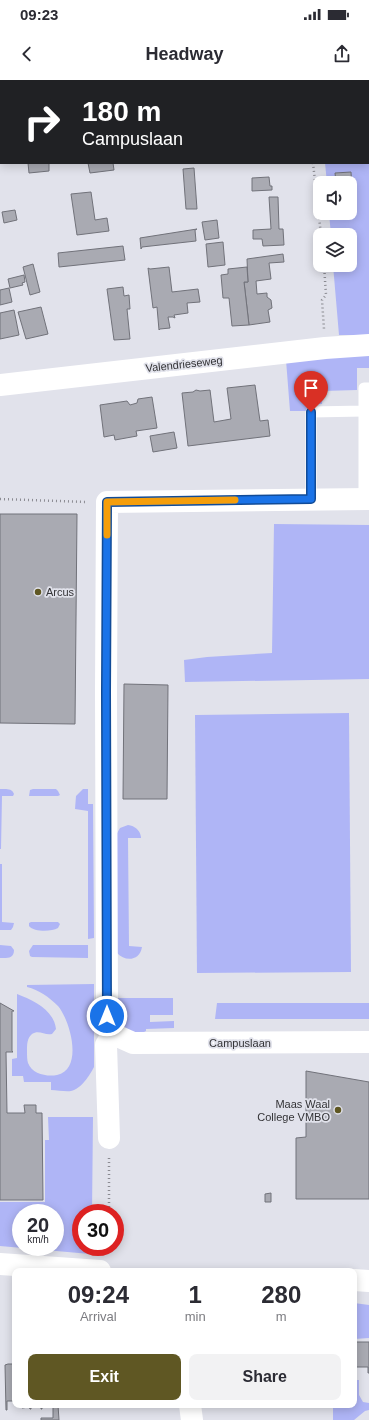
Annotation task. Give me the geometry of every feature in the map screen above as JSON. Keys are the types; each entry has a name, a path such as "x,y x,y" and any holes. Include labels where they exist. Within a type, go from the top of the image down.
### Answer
{"street":[{"name":"Valendrieseweg","path":"0,385 325,348 369,345"},
{"path":"109,1138 106,1045 113,1034 107,1016 107,502 367,499"},
{"name":"Campuslaan","path":"113,1034 133,1044 369,1042"},
{"path":"0,1264 57,1268"},
{"path":"357,1280 369,1281"},
{"path":"190,1408 192,1420"}],"lane":[{"path":"367,499 364,388 369,388"},
{"path":"311,499 311,412 364,411"}],"path":[{"path":"314,164 320,228"},
{"path":"324,272 326,295 322,300 325,348"},
{"path":"0,499 107,502"},
{"path":"109,1138 109,1204"}],"shaded area":[{"path":"325,164 369,164 369,335 339,335 334,272 357,272 357,228 330,228 330,220 357,220 357,176 326,176"},
{"path":"369,353 369,368 357,368 357,390 323,391 322,404 307,404 307,411 290,411 286,360"},
{"path":"274,524 369,525 369,679 185,682 184,660 272,653"},
{"path":"349,713 351,972 197,973 195,715"},
{"path":"0,789 10,790 14,794 13,796 2,796 1,849 0,849"},
{"path":"56,789 60,795 29,796 30,790"},
{"path":"83,789 88,789 88,804 93,804 94,938 88,939 88,811 75,809 76,796"},
{"path":"128,825 137,829 140,832 141,837 128,838 129,946 142,947 141,952 132,959 124,958 117,953 116,835 120,828"},
{"path":"0,864 2,864 2,922 14,923 11,930 0,930"},
{"path":"58,922 60,924 58,928 43,931 31,928 29,923"},
{"path":"0,945 11,946 14,950 13,955 10,957 0,958"},
{"path":"33,945 88,945 88,958 32,957 30,956 29,951"},
{"path":"94,984 94,1067 85,1081 75,1090 64,1091 51,1090 51,1082 24,1082 23,1076 12,1076 12,1059 17,1058 17,994 30,999 42,1007 51,1016 54,1022 56,1029 52,1034 37,1032 30,1036 27,1044 27,1057 30,1067 36,1072 49,1076 57,1075 65,1071 70,1064 72,1054 72,1044 67,1022 63,1013 55,1003 40,992 27,987 27,985"},
{"path":"116,998 173,998 173,1015 150,1015 150,1022 174,1021 174,1028 146,1029 146,1031 139,1034 126,1031 119,1027"},
{"path":"217,1003 369,1003 369,1019 215,1019"},
{"path":"48,1117 93,1117 92,1204 72,1204 72,1252 64,1252 64,1204 12,1204 12,1247 0,1246 0,1202 45,1202 45,1140 49,1140"},
{"path":"357,1303 369,1305 369,1338 357,1339"},
{"path":"357,1380 359,1380 359,1395 363,1402 369,1403 369,1410 365,1411 354,1420 333,1420 333,1408 357,1408"}],"building":[{"path":"28,164 49,164 49,171 29,173"},
{"path":"88,164 113,164 114,170 90,173"},
{"path":"194,168 197,209 186,209 183,169"},
{"path":"351,172 351,176 335,176 335,173"},
{"path":"269,177 272,190 252,191 252,178"},
{"path":"91,192 95,220 107,218 109,231 77,235 71,194"},
{"path":"269,197 278,197 279,229 283,229 284,245 263,246 262,239 253,239 253,230 271,229"},
{"path":"15,210 17,220 4,223 2,212"},
{"path":"217,220 219,238 205,240 202,222"},
{"path":"197,229 195,230 196,241 142,247 141,249 140,238"},
{"path":"223,242 225,265 208,267 206,244"},
{"path":"123,246 125,260 59,267 58,253"},
{"path":"283,254 284,262 269,263 271,279 256,281 257,294 267,293 267,297 271,300 272,308 268,310 270,322 249,325 244,282 248,282 247,259"},
{"path":"33,264 40,292 30,295 23,267"},
{"path":"169,267 172,292 198,289 200,302 187,303 188,313 174,315 175,318 168,317 170,328 159,330 157,307 153,308 148,268"},
{"path":"247,267 248,282 244,282 249,325 232,326 229,298 223,298 221,275 228,274 228,269"},
{"path":"24,275 25,282 22,283 23,285 10,288 8,279"},
{"path":"123,287 124,296 129,295 130,309 127,309 130,339 114,340 107,289"},
{"path":"9,288 12,302 0,305 0,290"},
{"path":"41,307 48,334 26,339 18,312"},
{"path":"14,310 19,335 0,339 0,313"},
{"path":"255,385 260,421 268,420 270,436 188,446 182,393 193,392 196,390 210,390 214,422 231,419 227,388"},
{"path":"152,397 157,428 136,431 137,436 115,440 114,435 104,437 100,405 127,401 130,405 137,403 138,399"},
{"path":"174,432 177,448 153,452 150,436"},
{"name":"Arcus","path":"0,514 77,514 75,724 0,723"},
{"path":"124,684 168,685 167,799 123,799"},
{"path":"0,1003 14,1011 12,1011 13,1052 6,1052 7,1113 25,1113 24,1105 36,1105 36,1113 42,1113 43,1200 0,1200"},
{"name":"Maas Waal College VMBO","path":"306,1071 369,1082 369,1199 296,1199 296,1138 306,1137"},
{"path":"271,1193 271,1202 265,1202 265,1194"},
{"path":"357,1342 369,1342 369,1373 368,1367 357,1367"},
{"path":"12,1364 12,1401 7,1401 7,1410 6,1410 5,1365"},
{"path":"53,1408 58,1408 59,1420 41,1420 41,1418 53,1418"}],"slow traffic":[{"path":"107,535 107,502 235,500"}],"place":[{"name":"Arcus","path":"38,592"},
{"name":"Maas Waal College VMBO","path":"338,1110"}],"route":[{"path":"107,1016 107,502 311,499 311,412"}]}
